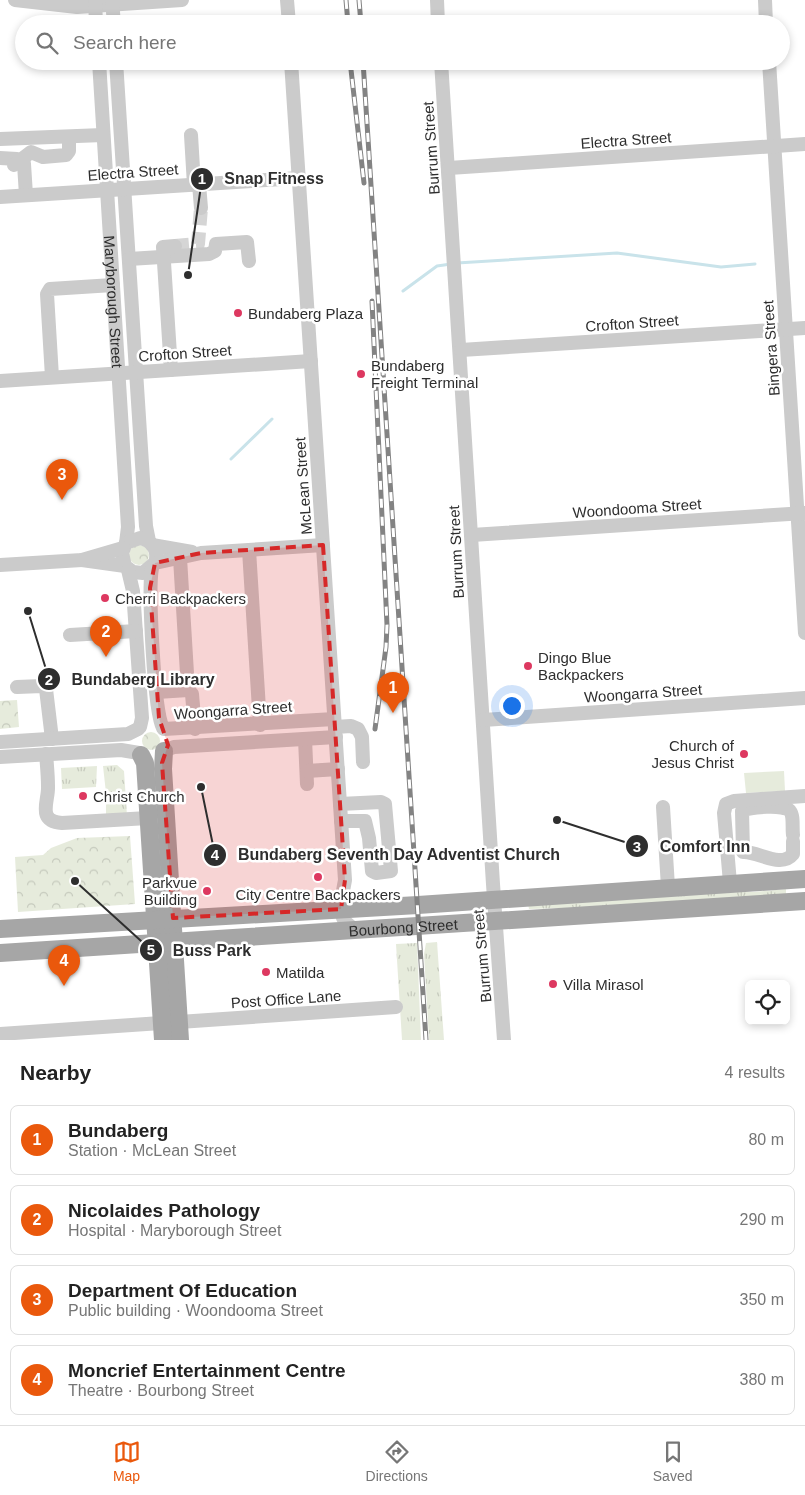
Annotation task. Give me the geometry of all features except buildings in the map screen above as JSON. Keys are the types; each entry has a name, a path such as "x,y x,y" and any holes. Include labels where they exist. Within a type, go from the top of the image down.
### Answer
{"main road":[{"path":"165,751 162,763 180,1040"},
{"path":"140,754 145,763 162,1034"},
{"path":"150,845 168,844"},
{"name":"Bourbong Street","path":"0,928 341,909 798,880"},
{"name":"Bourbong Street","path":"0,953 174,940 800,903"},
{"path":"114,921 121,925 124,931 122,941 116,945"}],"street":[{"path":"15,0 68,7 91,2 182,0"},
{"path":"287,0 288,15"},
{"path":"437,0 438,15"},
{"path":"765,0 766,15"},
{"path":"91,2 94,15"},
{"path":"112,2 113,15"},
{"name":"Maryborough Street","path":"99,70 128,527 125,546"},
{"name":"Maryborough Street","path":"117,70 146,526 151,543"},
{"name":"McLean Street","path":"292,70 345,880 341,909"},
{"name":"Burrum Street","path":"442,70 504,1040"},
{"name":"Bingera Street","path":"770,70 786,330 801,513 805,633"},
{"path":"0,139 103,135"},
{"path":"190,135 201,208"},
{"path":"34,152 34,148 44,137"},
{"path":"0,164 18,163 30,152 43,157 66,155 69,151 69,137"},
{"name":"Electra Street","path":"449,168 805,144"},
{"path":"0,158 18,163"},
{"path":"18,163 24,177 26,195"},
{"name":"Electra Street","path":"0,197 299,178"},
{"path":"128,259 211,254 215,251 216,244 247,242 249,261"},
{"path":"171,370 163,246 175,246"},
{"path":"52,377 46,294 50,289 113,285"},
{"name":"Crofton Street","path":"461,350 805,328"},
{"name":"Crofton Street","path":"0,381 311,361"},
{"name":"Woondooma Street","path":"472,535 801,513"},
{"path":"82,560 125,546 140,538 151,543 201,553"},
{"path":"151,543 156,554 150,588 158,718 168,739 165,751"},
{"path":"0,565 82,560 127,568 138,573 153,566 201,553 323,545"},
{"path":"125,546 122,558 127,568 133,591 136,631 142,718 134,738 140,754"},
{"path":"249,550 260,724"},
{"path":"180,558 188,690 192,694 195,729"},
{"path":"70,635 136,631"},
{"path":"17,687 42,686 46,689 52,739"},
{"path":"157,692 188,690"},
{"name":"Woongarra Street","path":"483,720 805,698"},
{"path":"0,742 128,734 149,724 163,729"},
{"name":"Woongarra Street","path":"163,729 195,729 260,724 335,728"},
{"path":"0,757 127,750 156,757 165,751 180,747 304,739 335,728 351,726 358,729 362,737 363,762"},
{"path":"99,736 100,751"},
{"path":"304,739 307,778 338,769"},
{"path":"46,754 48,790 45,808 47,815 52,820 62,823 148,818"},
{"path":"730,883 724,822 726,804 734,801 805,796"},
{"path":"340,804 383,802 385,804 392,869 389,872 376,873 371,869 366,823"},
{"path":"663,807 668,887"},
{"path":"784,807 791,814 793,854 787,858 769,859 755,852 743,852 742,816 745,809 784,807"},
{"path":"366,823 369,820 382,819 387,823"},
{"path":"341,821 363,820 366,823"},
{"path":"345,880 355,902 371,907"},
{"path":"341,909 343,922 357,929"},
{"name":"Post Office Lane","path":"180,1022 396,1008"},
{"path":"0,1034 162,1034"}],"highlighted area":[{"path":"323,545 345,880 341,909 173,918 162,763 168,745 159,718 157,692 150,588 155,563 201,553"}],"green space":[{"path":"139,545 146,548 149,555 146,562 139,565 132,562 129,555 132,548"},
{"path":"17,700 19,727 0,729 0,701"},
{"path":"147,732 155,732 160,737 158,748 147,750 142,745 142,737"},
{"path":"117,765 124,771 127,816 106,817 106,804 111,799 106,793 103,766"},
{"path":"97,766 96,787 62,789 61,768"},
{"path":"784,771 785,791 746,793 744,773"},
{"path":"130,836 135,904 18,912 15,857 43,855 51,848 77,838"},
{"path":"786,889 786,894 634,906 529,909 528,904 713,890 753,892"},
{"path":"437,942 444,1040 429,1040 424,954 426,943"},
{"path":"417,943 421,1040 402,1040 396,944"}],"waterway":[{"path":"457,263 617,253 721,267 755,264"},
{"path":"403,291 437,266 451,264"},
{"path":"231,459 272,419"}],"tunnel":[{"path":"175,246 198,244 201,208"}],"railway":[{"path":"346,0 347,15"},
{"path":"359,0 360,15"},
{"path":"351,70 364,183"},
{"path":"364,70 426,1040"},
{"path":"372,301 387,625 386,647 375,729"}],"place":[{"name":"Snap Fitness","path":"188,275"},
{"name":"Bundaberg Plaza","path":"238,313"},
{"name":"Bundaberg Freight Terminal","path":"361,374"},
{"name":"Department Of Education","path":"62,500"},
{"name":"Cherri Backpackers","path":"105,598"},
{"name":"Bundaberg Library","path":"28,611"},
{"name":"Nicolaides Pathology","path":"106,657"},
{"name":"Dingo Blue Backpackers","path":"528,666"},
{"name":"Bundaberg","path":"393,713"},
{"name":"Church of Jesus Christ","path":"744,754"},
{"name":"Bundaberg Seventh Day Adventist Church","path":"201,787"},
{"name":"Christ Church","path":"83,796"},
{"name":"Comfort Inn","path":"557,820"},
{"name":"City Centre Backpackers","path":"318,877"},
{"name":"Buss Park","path":"75,881"},
{"name":"Parkvue Building","path":"207,891"},
{"name":"Matilda","path":"266,972"},
{"name":"Villa Mirasol","path":"553,984"},
{"name":"Moncrief Entertainment Centre","path":"64,986"}]}
